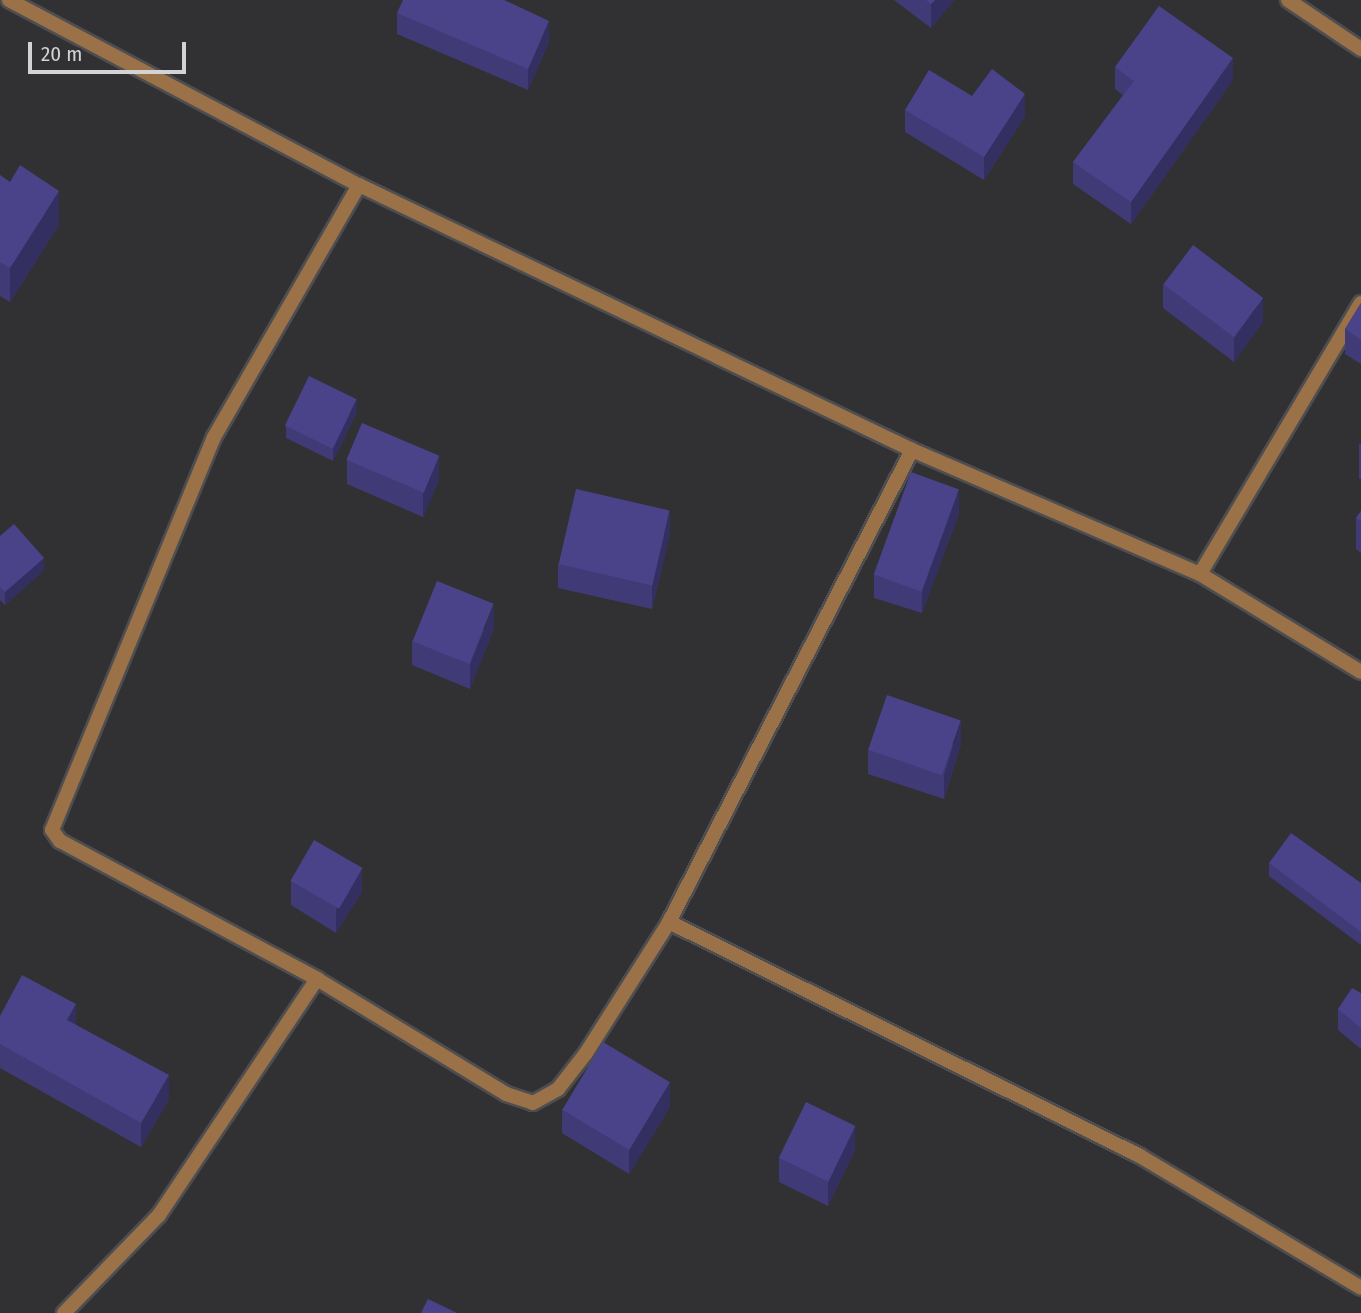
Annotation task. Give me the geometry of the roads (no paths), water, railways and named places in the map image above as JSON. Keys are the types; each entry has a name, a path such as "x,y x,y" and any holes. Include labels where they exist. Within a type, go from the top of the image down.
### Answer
{"street":[{"path":"9,0 359,185 912,450 1200,573 1361,672"},
{"path":"1288,0 1361,49"},
{"path":"359,185 214,437 52,830 61,841 317,979 506,1094 533,1103 558,1089 586,1053 669,922 912,450"},
{"path":"1200,573 1361,303"},
{"path":"669,922 1140,1156 1361,1288"},
{"path":"64,1313 159,1215 317,979"}]}
